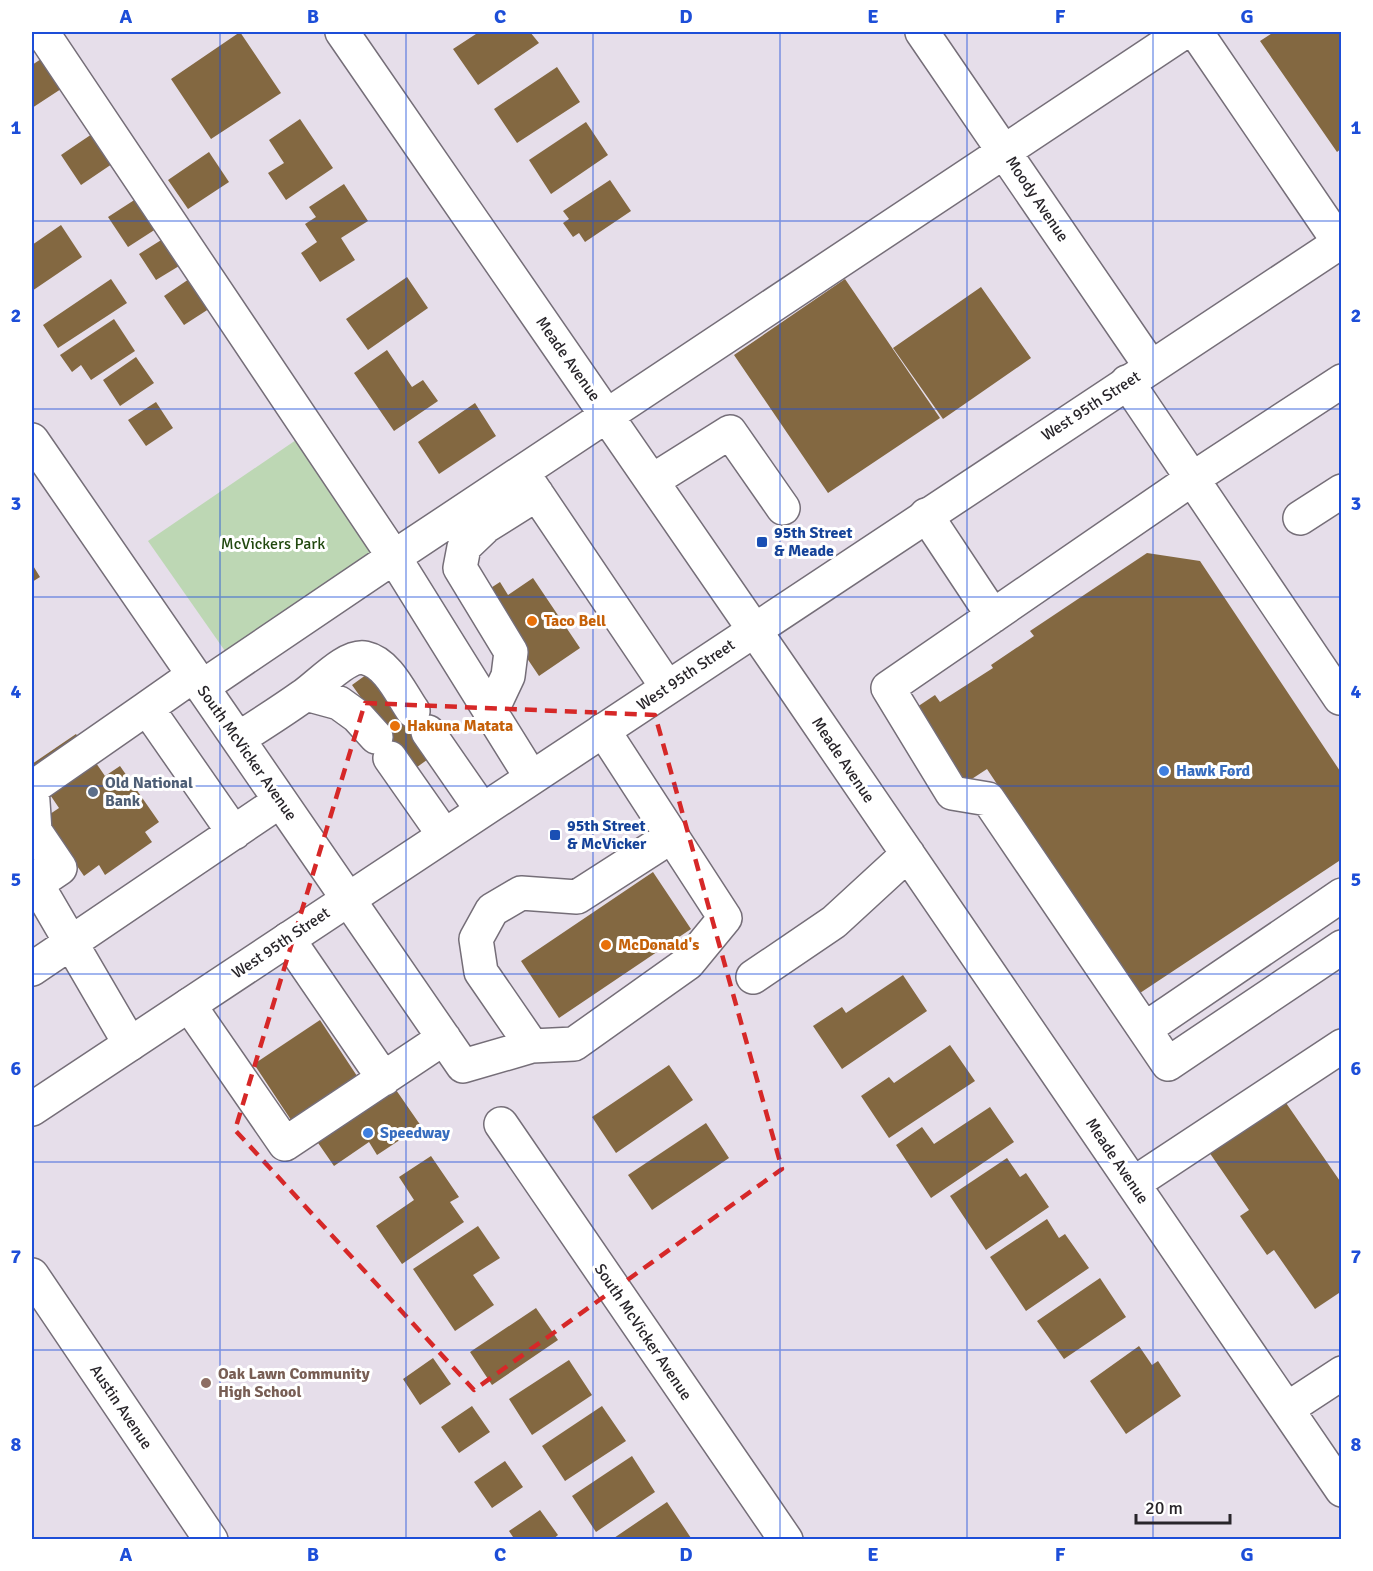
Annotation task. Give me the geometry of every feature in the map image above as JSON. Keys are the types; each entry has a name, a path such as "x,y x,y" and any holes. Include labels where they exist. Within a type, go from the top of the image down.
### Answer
{"street":[{"path":"42,32 394,557 531,777"},
{"name":"Meade Avenue","path":"342,32 908,854 1341,1490"},
{"name":"Moody Avenue","path":"922,32 1004,151 1139,374 1192,479 1340,698"},
{"path":"491,712 508,676 511,652 460,568 464,547 530,483 606,416 1184,32"},
{"path":"1196,32 1340,242"},
{"name":"West 95th Street","path":"32,1109 1340,242"},
{"path":"1341,381 1192,479 888,688 952,793 988,799 1168,1064 1341,946"},
{"path":"652,482 730,432 783,508"},
{"name":"South McVicker Avenue","path":"32,440 463,1066 532,1046"},
{"path":"130,1044 33,882 60,868 35,831 32,788 147,708 198,681 394,557 530,483"},
{"path":"530,483 667,687"},
{"path":"1300,518 1341,491"},
{"path":"926,515 993,616"},
{"path":"238,739 306,694 329,674 353,660 364,658 384,668 482,810"},
{"path":"306,694 339,703 357,716 383,748 444,835"},
{"path":"147,708 234,832"},
{"path":"603,730 672,836 725,918 688,963 574,1044 532,1046 481,972 476,939 492,910 520,893 577,897 672,836"},
{"path":"32,969 280,801"},
{"path":"753,977 834,922 908,854"},
{"path":"1145,1029 1341,895"},
{"path":"288,939 384,1079"},
{"path":"189,1005 285,1144 444,1038"},
{"path":"1133,1184 1340,1050"},
{"name":"South McVicker Avenue","path":"501,1124 786,1539"},
{"name":"Austin Avenue","path":"32,1275 211,1539"},
{"path":"1287,1409 1341,1373"}],"highlighted area":[{"path":"365,703 655,715 782,1169 474,1390 235,1130"}],"green space":[{"name":"McVickers Park","path":"296,440 378,561 232,661 148,541"}],"building":[{"path":"240,32 281,93 211,139 171,79"},
{"path":"479,32 530,32 539,43 478,85 453,49"},
{"path":"1274,32 1338,32 1342,36 1342,148 1337,152 1260,41"},
{"path":"41,59 61,89 32,108 32,65"},
{"path":"557,67 580,102 517,143 494,109"},
{"path":"300,119 333,168 286,200 268,173 284,163 269,140"},
{"path":"586,122 608,155 551,194 529,160"},
{"path":"92,134 112,164 81,185 61,155"},
{"path":"209,152 229,182 188,209 168,180"},
{"path":"610,180 631,211 585,242 579,233 573,237 563,223 569,219 563,211"},
{"path":"344,184 368,221 341,238 355,260 320,282 301,253 317,242 305,224 316,217 309,207"},
{"path":"139,197 159,227 128,247 108,217"},
{"path":"61,225 82,257 32,291 32,245"},
{"path":"166,237 184,263 156,280 139,254"},
{"path":"195,275 215,305 184,325 164,296"},
{"path":"407,277 428,308 368,350 346,319"},
{"path":"111,279 127,303 58,348 43,325"},
{"path":"845,279 940,418 828,493 734,355"},
{"path":"981,287 1031,358 943,419 893,348"},
{"path":"114,319 135,351 91,380 81,365 72,372 60,355"},
{"path":"387,350 412,387 423,380 438,401 394,431 354,373"},
{"path":"136,357 154,383 120,406 103,380"},
{"path":"156,402 173,428 146,446 128,420"},
{"path":"475,403 496,436 439,474 418,442"},
{"name":"Hawk Ford","path":"1147,553 1200,561 1342,774 1342,859 1137,995 987,769 955,790 905,715 935,695 940,702 993,668 991,665 1034,636 1030,631"},
{"path":"32,564 40,577 32,582"},
{"name":"Taco Bell","path":"533,578 580,648 539,676 483,593 500,582 508,595"},
{"path":"370,672 421,708 431,757 413,770 380,761 386,733 352,685"},
{"name":"Old National Bank","path":"76,734 105,776 120,766 159,822 145,832 152,842 105,875 99,865 84,876 44,818 59,808 32,768 32,764"},
{"name":"McDonald's","path":"653,872 691,929 559,1018 521,961"},
{"path":"903,975 927,1011 842,1069 813,1026 842,1007 846,1013"},
{"name":"Speedway","path":"320,1020 361,1082 295,1126 254,1064"},
{"path":"950,1045 975,1081 889,1138 861,1096 889,1077 894,1083"},
{"path":"669,1065 693,1100 616,1153 592,1117"},
{"name":"Speedway","path":"394,1087 421,1126 377,1155 369,1142 334,1166 316,1140"},
{"path":"1284,1100 1342,1184 1342,1291 1315,1309 1274,1250 1267,1255 1240,1216 1249,1210 1209,1152"},
{"path":"990,1107 1014,1142 931,1198 896,1145 922,1127 934,1144"},
{"path":"706,1123 729,1158 652,1210 628,1175"},
{"path":"431,1156 459,1197 450,1202 464,1222 402,1264 376,1226 414,1200 399,1177"},
{"path":"1007,1158 1020,1177 1026,1173 1049,1207 986,1250 950,1196"},
{"path":"1047,1219 1059,1238 1065,1234 1089,1268 1026,1311 990,1257"},
{"path":"478,1226 500,1258 473,1275 494,1305 455,1331 413,1269"},
{"path":"1100,1278 1126,1317 1064,1359 1037,1321"},
{"path":"536,1308 558,1340 492,1385 470,1352"},
{"path":"1139,1346 1152,1365 1158,1361 1181,1396 1126,1434 1090,1381"},
{"path":"433,1358 451,1384 420,1405 403,1379"},
{"path":"569,1360 592,1395 532,1435 509,1399"},
{"path":"472,1406 490,1432 459,1453 441,1427"},
{"path":"602,1406 626,1441 565,1481 542,1446"},
{"path":"632,1456 655,1492 596,1532 572,1496"},
{"path":"505,1461 523,1487 492,1508 474,1482"},
{"path":"667,1502 691,1538 688,1540 611,1540"},
{"path":"540,1510 558,1535 552,1540 515,1540 509,1531"}],"place":[{"name":"95th Street & Meade","path":"762,542"},
{"name":"Taco Bell","path":"532,621"},
{"name":"Hakuna Matata","path":"395,726"},
{"name":"Hawk Ford","path":"1164,771"},
{"name":"Old National Bank","path":"93,792"},
{"name":"95th Street & McVicker","path":"555,835"},
{"name":"McDonald's","path":"606,945"},
{"name":"Speedway","path":"368,1133"},
{"name":"Oak Lawn Community High School","path":"206,1383"}]}
